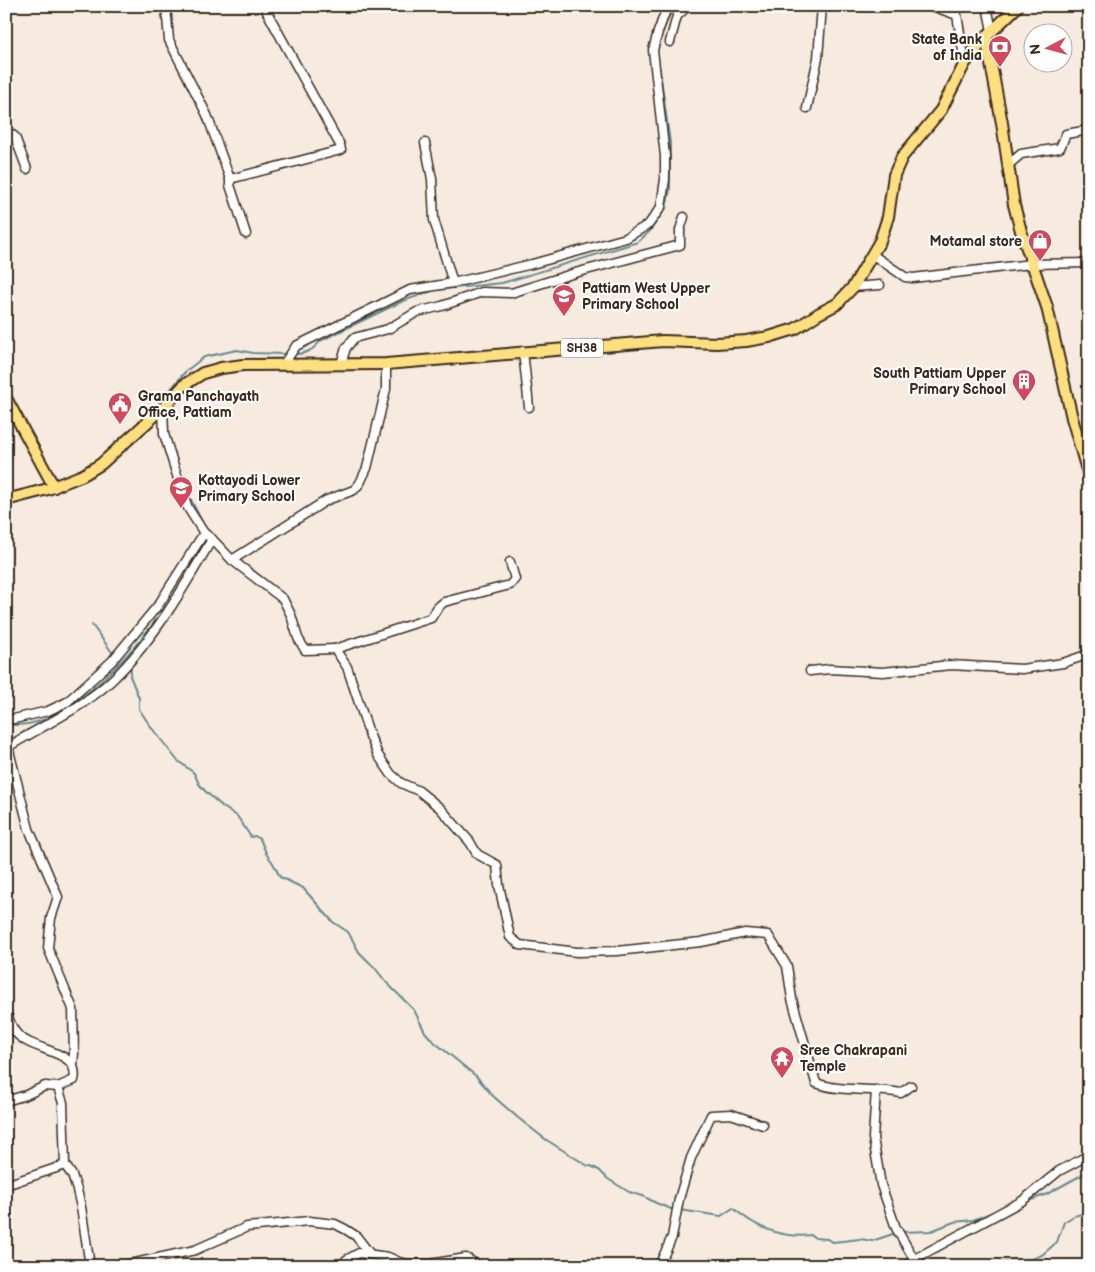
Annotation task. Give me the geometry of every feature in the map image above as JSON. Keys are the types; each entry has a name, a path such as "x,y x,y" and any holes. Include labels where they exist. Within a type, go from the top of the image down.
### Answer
{"main road":[{"name":"SH38","path":"6,500 54,487 83,475 101,464 163,408 184,384 203,373 221,368 243,365 386,364 663,341 717,343 770,337 795,329 838,304 853,287 880,241 888,216 894,175 902,157 941,110 965,63 989,34 1018,6"},
{"path":"989,34 1016,214 1047,308 1072,418 1089,477"},
{"path":"6,398 54,487"}],"street":[{"path":"166,6 169,40 207,116 230,179 230,185 246,234"},
{"path":"230,179 341,150 267,12 266,6"},
{"path":"283,365 296,346 410,290 453,283 532,264 626,238 649,224 661,206 665,179 665,156 653,50 666,10 670,6"},
{"path":"670,42 677,16 688,6"},
{"path":"807,108 818,58 822,6"},
{"path":"932,6 957,15 965,63"},
{"path":"987,6 989,34"},
{"path":"1008,166 1021,154 1060,148 1066,134 1089,130"},
{"path":"6,135 11,134 15,137 27,169"},
{"path":"425,143 432,179 434,220 453,283"},
{"path":"341,364 346,348 354,338 388,329 417,312 442,306 482,292 511,293 575,273 680,245 680,230 684,217"},
{"path":"873,255 905,277 913,278 1031,264 1089,263"},
{"path":"853,287 880,285"},
{"path":"523,352 529,407"},
{"path":"232,560 327,500 354,490 360,483 367,468 386,390 386,364"},
{"path":"163,408 164,434 188,508 204,533 232,560 283,599 291,615 298,638 306,650 334,649 431,618 438,607 444,602 510,586 515,579 510,562"},
{"path":"6,718 14,719 48,711 68,702 112,661 159,604 204,533"},
{"path":"6,1100 26,1095 45,1086 58,1087 74,1080 76,1072 73,1064 73,1009 48,948 51,918 58,897 29,829 7,744 70,712 113,679 148,638 183,589 212,539"},
{"path":"334,649 347,667 370,736 378,755 391,774 401,782 419,791 440,808 470,842 476,854 497,865 499,885 510,937 520,945 577,952 701,942 744,933 768,935 787,966 792,999 816,1084 827,1088 889,1090 901,1093 911,1086"},
{"path":"810,671 830,669 883,672 951,665 1022,669 1063,663 1089,654"},
{"path":"6,1012 17,1034 33,1046 62,1055 73,1064"},
{"path":"58,1087 63,1103 65,1166 72,1175 77,1190 90,1266"},
{"path":"876,1090 873,1138 881,1185 896,1228 917,1262"},
{"path":"659,1266 672,1237 678,1199 691,1158 711,1114 731,1114 763,1125"},
{"path":"906,1266 917,1262 1022,1201 1059,1170 1089,1155"},
{"path":"6,1185 65,1166"},
{"path":"121,1266 195,1250 247,1227 310,1221 335,1224 345,1229 356,1236 370,1254"},
{"path":"343,1266 346,1260 359,1253 388,1257 399,1264 430,1264 466,1258 479,1266"}],"waterway":[{"path":"293,354 308,351 320,341 403,301 435,290 502,283 638,242 649,232 666,208 670,190 670,143 657,50 670,14 678,6"},
{"path":"165,398 186,371 204,357 237,350 253,353 285,354"},
{"path":"167,429 174,454"},
{"path":"182,479 207,531"},
{"path":"6,724 30,724 54,715 78,700 102,680 124,658 161,614 187,574 206,538"},
{"path":"92,625 114,655"},
{"path":"130,666 130,676 139,698 139,709 177,760 194,773 205,791 223,807 237,816 251,837 255,836 260,839 280,877 303,888 333,922 348,932 359,952 414,1010 425,1032 433,1041 476,1076 493,1096 545,1139 588,1166 599,1170 608,1179 629,1192 674,1210"},
{"path":"1026,1202 1047,1194 1089,1171"},
{"path":"679,1210 721,1216 733,1208 750,1221 769,1230 789,1235 811,1235 815,1238 827,1239 833,1242 860,1239 872,1241 896,1233"},
{"path":"902,1232 931,1231 954,1222 973,1220 993,1212"},
{"path":"973,1266 1032,1259 1042,1255 1057,1242 1064,1222 1074,1216 1089,1212"}],"place":[{"name":"State Bank of India","path":"1000,68"},
{"name":"Motamal store","path":"1040,262"},
{"name":"Pattiam West Upper Primary School","path":"564,317"},
{"name":"South Pattiam Upper Primary School","path":"1024,402"},
{"name":"Grama Panchayath Office, Pattiam","path":"120,425"},
{"name":"Kottayodi Lower Primary School","path":"181,509"},
{"name":"Sree Chakrapani Temple","path":"782,1079"}]}
